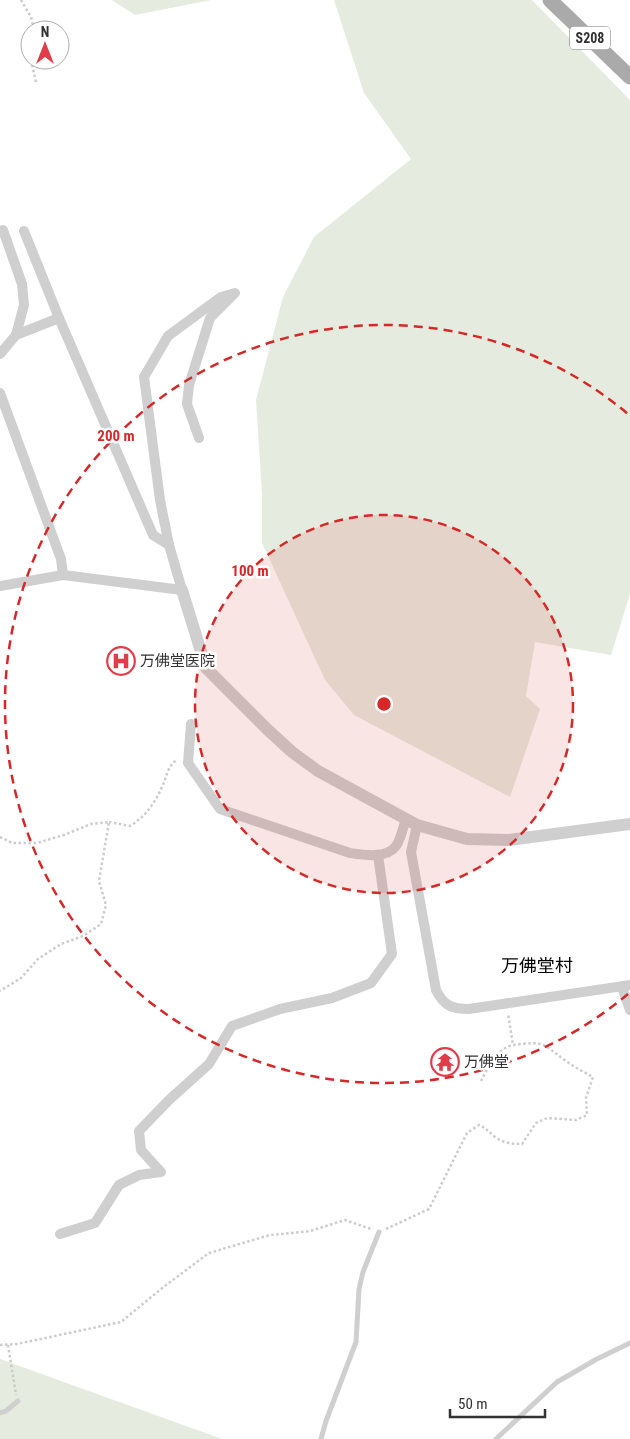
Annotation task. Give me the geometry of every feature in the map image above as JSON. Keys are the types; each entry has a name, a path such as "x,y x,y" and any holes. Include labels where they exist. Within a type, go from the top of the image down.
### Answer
{"main road":[{"name":"S208","path":"550,0 630,77"}],"street":[{"path":"0,231 3,230 22,284 24,305 16,335 0,354"},
{"path":"24,231 59,318 152,535 169,545"},
{"path":"199,438 187,404 189,385 210,318 235,293 220,297 168,336 144,377 160,500 169,545 206,668 292,752 318,770 411,822 467,839 509,840 630,824"},
{"path":"16,335 59,318"},
{"path":"0,393 61,559 63,575"},
{"path":"0,586 63,575 182,590"},
{"path":"191,724 188,762 220,809 364,855 378,855 388,852 396,846 411,822"},
{"path":"411,822 411,852 436,990 440,998 456,1010 469,1010 626,986 630,1010"},
{"path":"60,1234 95,1223 119,1185 139,1176 161,1172 140,1150 139,1131 169,1100 209,1064 232,1026 280,1009 332,998 372,982 392,954 378,855"}],"lane":[{"path":"321,1439 356,1342 359,1289 363,1272 379,1232"},
{"path":"496,1439 557,1382 596,1359 630,1344"},
{"path":"0,1413 6,1412 18,1401"}],"path":[{"path":"21,0 32,20"},
{"path":"33,70 36,82"},
{"path":"0,837 12,843 36,843 64,835 91,824 109,822 130,826 139,821 152,807 163,786 170,764 176,760 188,762"},
{"path":"0,990 21,978 38,959 61,944 83,936 101,924 106,905 99,881 109,822"},
{"path":"506,1004 513,1045"},
{"path":"0,1345 17,1344 121,1322 209,1253 218,1250 270,1235 310,1231 345,1220 379,1232 429,1209 467,1133 479,1125 488,1129 496,1138 508,1143 522,1144 536,1123 547,1118 576,1120 587,1115 586,1098 593,1077 566,1062 545,1045 534,1042 505,1047 499,1052 481,1081"},
{"path":"8,1345 18,1401"}],"shaded area":[{"path":"112,0 211,0 135,15"},
{"path":"334,0 532,0 630,100 630,594 611,655 535,642 526,696 540,709 510,797 354,715 325,680 262,543 262,494 256,400 283,297 314,237 411,159 364,93"},
{"path":"0,1359 222,1439 0,1439"}],"place":[{"name":"万佛堂医院","path":"121,661"},
{"name":"万佛堂","path":"445,1062"}],"district":[{"name":"万佛堂村","path":"537,966"}]}
